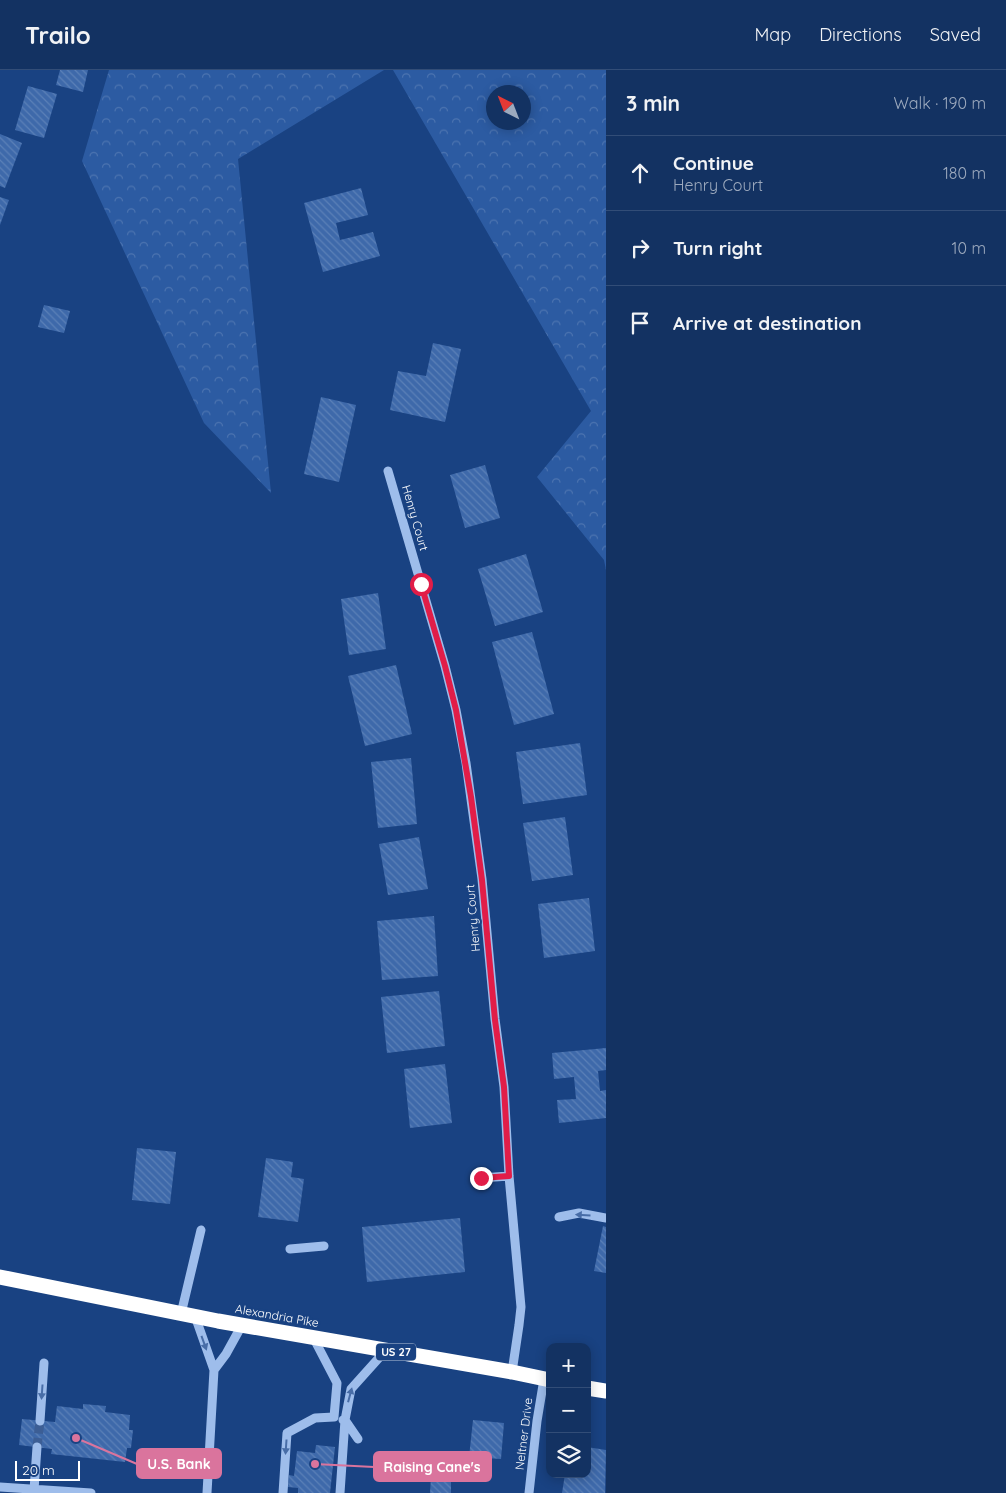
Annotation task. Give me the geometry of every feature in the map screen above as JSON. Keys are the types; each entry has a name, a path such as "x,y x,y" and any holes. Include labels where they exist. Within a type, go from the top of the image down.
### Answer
{"highway":[{"name":"Alexandria Pike","path":"0,1277 188,1315 546,1379"},
{"path":"591,1389 606,1391"}],"street":[{"name":"Henry Court","path":"388,471 445,666 466,763 482,880 495,1020 504,1087 509,1176 521,1307 512,1372"},
{"path":"481,1178 509,1176"},
{"path":"559,1217 579,1213 606,1218"},
{"path":"201,1230 188,1315 214,1370 207,1493"},
{"path":"290,1249 324,1246"},
{"path":"214,1370 226,1354 242,1325"},
{"path":"313,1337 337,1383 334,1417"},
{"path":"340,1493 345,1420 351,1389 386,1350"},
{"path":"40,1421 44,1363"},
{"name":"Neltner Drive","path":"529,1493 537,1422 546,1383"},
{"path":"283,1493 287,1433 315,1418 334,1417 345,1420 358,1439"},
{"path":"34,1490 38,1447"},
{"path":"0,1487 91,1493"}],"green space":[{"path":"109,70 384,70 238,159 271,493 204,423 82,161"},
{"path":"393,70 606,70 606,570 604,560 537,477 591,411"}],"building":[{"path":"60,70 88,70 83,92 56,85"},
{"path":"28,86 57,94 44,138 15,130"},
{"path":"0,134 22,143 5,188 0,186"},
{"path":"361,188 368,215 336,223 340,240 373,232 380,256 323,272 304,203"},
{"path":"0,197 9,200 0,225"},
{"path":"44,305 70,311 64,333 38,327"},
{"path":"433,343 461,349 445,422 390,410 398,371 426,376"},
{"path":"321,397 356,405 339,482 304,474"},
{"path":"485,465 500,518 465,528 450,475"},
{"path":"526,554 543,612 495,626 478,569"},
{"path":"378,593 386,649 349,655 341,599"},
{"path":"532,632 554,714 514,725 492,642"},
{"path":"396,665 412,734 365,746 348,676"},
{"path":"580,743 587,795 523,804 516,752"},
{"path":"411,758 417,824 378,828 371,762"},
{"path":"565,817 573,875 532,881 523,823"},
{"path":"419,837 428,889 388,895 379,844"},
{"path":"589,898 595,951 544,958 538,904"},
{"path":"434,916 438,976 382,980 377,921"},
{"path":"439,991 445,1046 387,1053 381,997"},
{"path":"606,1048 606,1070 598,1071 600,1091 606,1090 606,1118 559,1123 557,1100 576,1099 574,1077 554,1079 552,1053"},
{"path":"445,1064 452,1123 410,1128 404,1069"},
{"path":"137,1148 176,1152 170,1204 132,1200"},
{"path":"266,1158 293,1162 291,1177 304,1179 298,1222 258,1217"},
{"path":"460,1218 465,1272 367,1282 362,1227"},
{"path":"603,1226 606,1227 606,1273 594,1271"},
{"path":"83,1404 106,1406 105,1412 130,1415 129,1430 133,1430 131,1448 127,1448 125,1462 51,1454 52,1449 19,1445 22,1419 55,1422 57,1406 83,1409"},
{"path":"473,1420 504,1423 501,1459 469,1457"},
{"path":"316,1445 335,1447 330,1493 298,1493 298,1488 288,1487 289,1475 294,1476 297,1451 315,1453"},
{"path":"591,1448 606,1450 605,1493 562,1493 564,1478 591,1478"},
{"path":"431,1477 451,1478 451,1493 430,1493"}],"tunnel":[{"path":"37,1447 40,1421"}],"place":[{"name":"U.S. Bank","path":"76,1438"},
{"name":"Raising Cane's","path":"315,1464"}],"route":[{"path":"421,584 445,666 466,763 482,880 495,1020 504,1087 509,1176 481,1178"}]}
